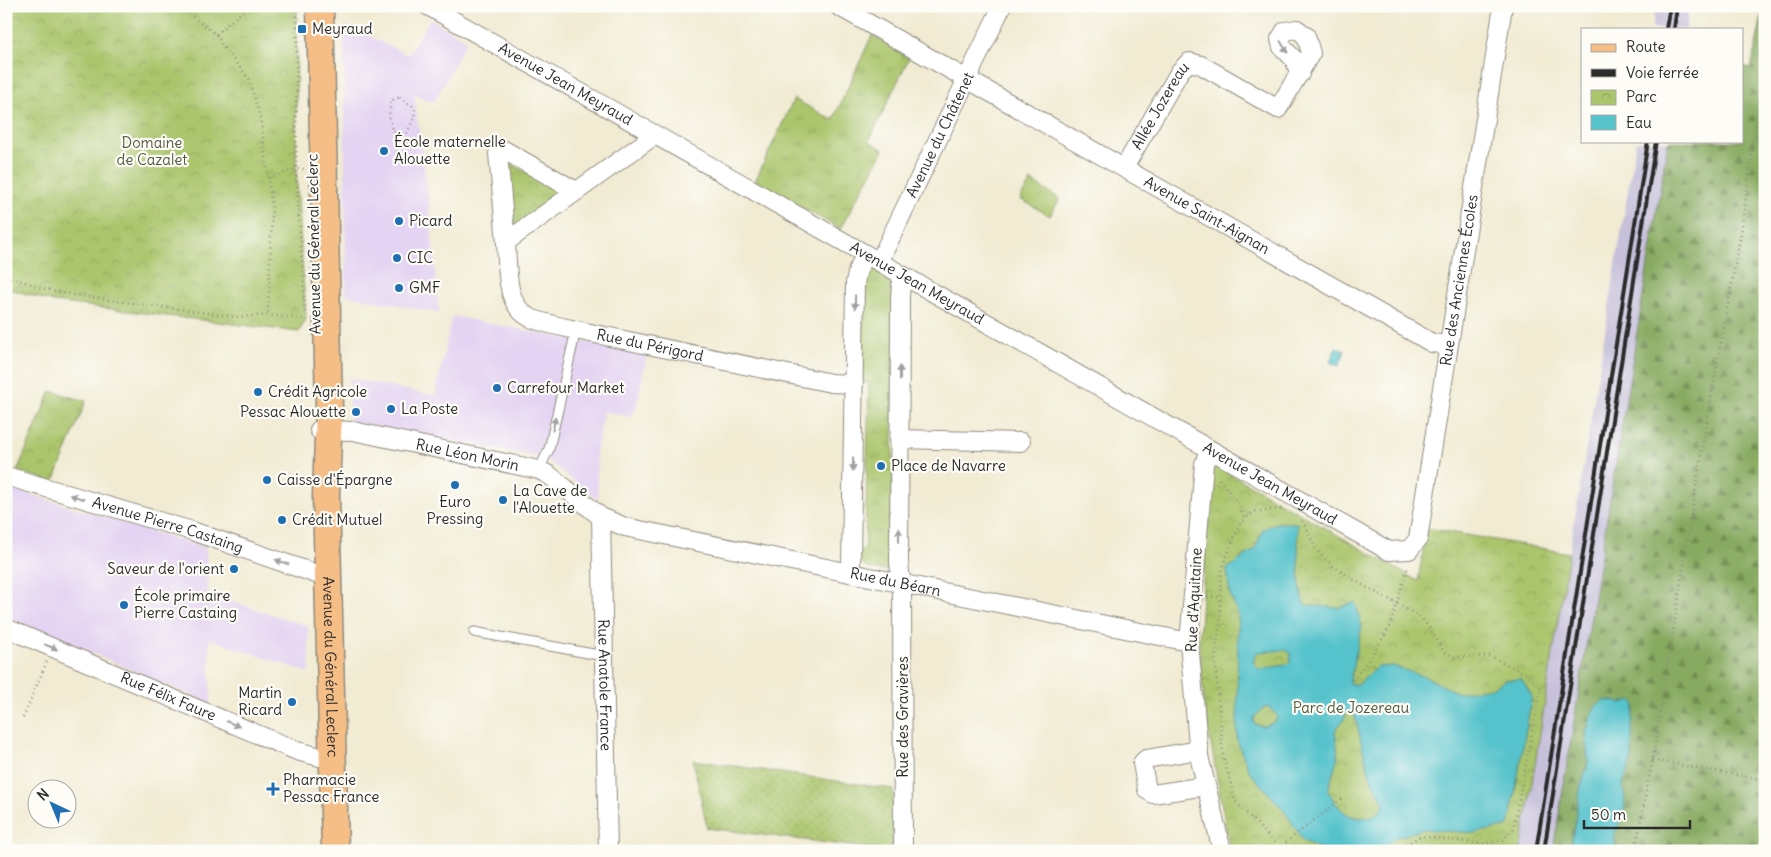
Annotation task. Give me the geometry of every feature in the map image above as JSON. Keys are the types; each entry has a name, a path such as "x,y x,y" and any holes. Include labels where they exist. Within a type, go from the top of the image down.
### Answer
{"main road":[{"name":"Avenue du Général Leclerc","path":"309,6 313,168 326,482 336,851"},
{"name":"Avenue du Général Leclerc","path":"320,6 328,328 323,430"}],"street":[{"name":"Avenue Jean Meyraud","path":"428,6 904,277 1207,457 1389,551 1409,550"},
{"name":"Avenue Saint-Aignan","path":"838,6 1432,343 1448,345"},
{"name":"Avenue du Châtenet","path":"872,259 967,79 1002,6"},
{"name":"Rue des Anciennes Écoles","path":"1409,550 1418,538 1503,6"},
{"name":"Allée Jozereau","path":"1124,168 1180,71 1189,62 1201,65 1278,109 1300,74"},
{"path":"506,242 656,135"},
{"name":"Rue du Périgord","path":"576,191 504,150 498,154 511,297 524,315 576,330 831,383 854,384"},
{"path":"850,573 855,283 858,269 872,259"},
{"path":"902,584 899,562 900,298 901,283 904,277"},
{"name":"Rue Léon Morin","path":"323,430 353,432 539,470 601,517"},
{"path":"900,439 1021,442"},
{"name":"Rue d'Aquitaine","path":"1207,457 1189,642 1199,750 1222,851"},
{"name":"Avenue Pierre Castaing","path":"6,476 192,531 328,578"},
{"name":"Rue du Béarn","path":"601,517 625,527 1189,642"},
{"name":"Rue Anatole France","path":"601,517 608,851"},
{"name":"Rue des Gravières","path":"902,584 903,851"},
{"name":"Rue Félix Faure","path":"6,628 297,751 320,757 333,757"},
{"path":"1199,750 1146,759 1142,763 1147,790 1153,794 1206,786"}],"lane":[{"path":"539,470 549,449 576,330"},
{"path":"474,632 604,656"},
{"path":"7,846 8,851"}],"path":[{"path":"182,6 195,19 216,34 223,47 249,79 261,121 272,208 268,315"},
{"path":"216,34 249,6"},
{"path":"1634,851 1652,760 1706,426 1741,233 1765,60"},
{"path":"400,97 415,109 414,119 407,132 407,161 403,165 398,163 395,136 389,117 390,105 394,99 400,97"},
{"path":"269,178 296,169 313,168"},
{"path":"6,276 64,293 238,317 268,315 306,319"},
{"path":"1207,457 1237,501 1245,520"},
{"path":"1287,511 1278,509 1253,512 1240,524 1221,572 1220,621 1215,660 1223,754 1235,801 1279,850 1290,839 1343,798"},
{"path":"1302,520 1316,549 1327,561 1354,580 1420,617 1428,626 1444,652 1454,657 1490,656 1526,674 1542,688 1512,829 1504,840 1483,844 1421,836 1395,851"},
{"path":"1352,680 1365,666 1390,627 1408,567 1409,550"},
{"path":"23,718 53,648"},
{"path":"1652,760 1765,780"}],"shaded area":[{"path":"1656,6 1689,6 1686,28 1652,28"},
{"name":"École maternelle Alouette","path":"430,19 467,40 434,102 414,94 429,202 439,313 346,295 344,34 346,25 408,55"},
{"path":"1636,142 1668,142 1553,851 1521,851"},
{"path":"452,316 647,354 636,409 630,417 604,411 596,451 598,500 546,459 349,421 349,378 435,396"},
{"name":"École primaire Pierre Castaing","path":"6,487 206,548 208,594 308,626 310,673 209,639 211,704 6,616"}],"green space":[{"name":"Domaine de Cazalet","path":"6,6 297,6 296,169 306,319 299,332 54,302 6,288"},
{"path":"1764,6 1765,851 1553,851 1668,142 1744,142 1744,66 1751,68"},
{"path":"872,35 909,58 869,141 884,150 840,229 755,181 794,99 833,120"},
{"path":"506,161 554,188 557,192 554,198 516,225 511,223"},
{"path":"1031,181 1060,199 1050,216 1020,199"},
{"name":"Place de Navarre","path":"874,269 889,276 896,283 891,567 886,571 866,567 860,562 856,552 865,548 869,384 858,380 860,279 867,271"},
{"path":"51,391 86,401 54,482 17,471"},
{"name":"Parc de Jozereau","path":"1211,463 1418,581 1427,528 1569,553 1521,851 1230,851 1204,705 1199,642"},
{"path":"693,760 893,789 892,851 707,828"}],"water":[{"path":"1336,347 1345,351 1339,366 1330,362"},
{"path":"1277,523 1297,523 1300,589 1305,605 1339,608 1355,602 1362,626 1349,684 1359,684 1377,667 1393,666 1425,677 1458,693 1492,688 1506,680 1521,679 1532,696 1509,826 1475,833 1423,829 1395,838 1377,851 1326,851 1303,841 1286,813 1249,771 1237,740 1238,614 1230,595 1227,569 1255,549 1263,529","holes":["1286,650 1291,654 1290,662 1286,665 1259,669 1254,664 1254,657 1258,652","1268,707 1276,714 1277,719 1266,726 1257,725 1254,723 1254,718 1262,709","1346,712 1354,713 1369,772 1384,804 1374,815 1358,818 1346,814 1328,791 1338,756 1335,730 1344,720"]},
{"path":"1633,700 1635,706 1632,724 1632,754 1623,783 1625,802 1623,817 1614,835 1616,851 1573,851 1571,845 1581,785 1588,764 1586,733 1592,713 1597,705 1604,701 1621,703"}],"railway":[{"path":"1666,28 1670,6"},
{"path":"1674,28 1677,6"},
{"path":"1536,851 1648,142"},
{"path":"1544,851 1656,142"}],"place":[{"name":"Meyraud","path":"302,29"},
{"name":"École maternelle Alouette","path":"384,151"},
{"name":"Picard","path":"399,221"},
{"name":"CIC","path":"397,258"},
{"name":"GMF","path":"399,288"},
{"name":"Carrefour Market","path":"497,388"},
{"name":"Crédit Agricole","path":"258,392"},
{"name":"La Poste","path":"391,409"},
{"name":"Pessac Alouette","path":"356,412"},
{"name":"Place de Navarre","path":"881,466"},
{"name":"Caisse d'Épargne","path":"267,480"},
{"name":"Euro Pressing","path":"455,485"},
{"name":"La Cave de l'Alouette","path":"503,500"},
{"name":"Crédit Mutuel","path":"282,520"},
{"name":"Saveur de l'orient","path":"234,569"},
{"name":"École primaire Pierre Castaing","path":"124,605"},
{"name":"Martin Ricard","path":"292,702"},
{"name":"Pharmacie Pessac France","path":"273,789"}]}
